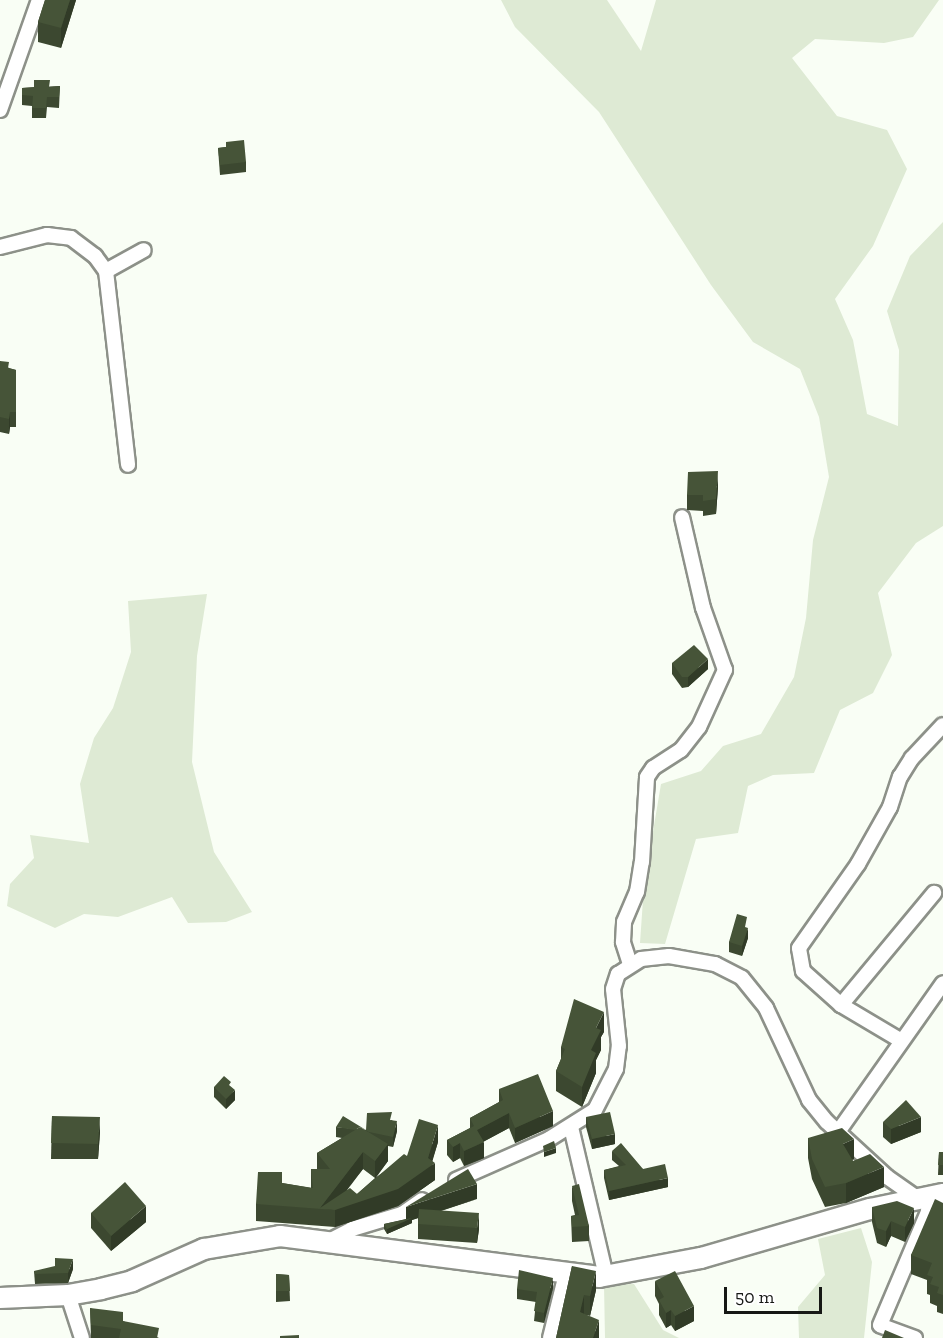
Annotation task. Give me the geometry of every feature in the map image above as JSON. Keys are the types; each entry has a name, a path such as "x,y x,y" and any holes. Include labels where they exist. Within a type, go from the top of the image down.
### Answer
{"street":[{"path":"0,110 39,0"},
{"path":"0,247 47,235 72,238 95,256 106,271 128,465"},
{"path":"106,271 144,250"},
{"path":"630,964 623,942 624,922 636,892 642,862 647,777 653,768 681,750 699,727 725,670 703,608 682,517"},
{"path":"900,1040 841,1005 803,971 799,948 858,864 890,807 900,777 912,758 943,725"},
{"path":"841,1005 934,893"},
{"path":"326,1243 352,1229 402,1214 441,1187 572,1127 595,1110 616,1069 619,1046 613,989 618,974 630,964 641,959 687,957 715,964 742,978 766,1008 809,1100 838,1132 887,1177 930,1197"},
{"path":"838,1132 900,1040 943,983"},
{"path":"572,1127 606,1276"},
{"path":"0,1298 68,1295 132,1281 204,1249 280,1236 566,1274 606,1276 701,1258 930,1197"},
{"path":"915,1338 880,1325 928,1212 930,1197"},
{"path":"550,1338 566,1274"},
{"path":"68,1295 82,1338"}],"green space":[{"path":"501,0 607,0 641,51 656,0 939,0 913,37 884,43 815,39 792,58 837,116 887,130 907,169 873,246 835,299 853,340 867,414 898,426 899,350 887,311 910,256 943,222 943,526 916,543 878,593 892,655 873,693 840,710 814,773 773,775 748,786 738,833 696,839 665,944 640,943 644,885 661,784 701,771 723,746 761,734 794,677 806,618 813,540 829,477 819,417 800,369 753,342 711,285 599,112 515,27"},
{"path":"207,594 197,656 192,762 214,852 252,912 226,922 188,923 172,897 118,917 84,914 55,928 7,906 10,884 34,858 30,835 89,843 80,784 94,738 113,708 131,652 128,601"},
{"path":"861,1228 872,1262 864,1338 799,1338 798,1307 825,1275 818,1239"},
{"path":"634,1284 663,1330 679,1338 605,1338 604,1285"}],"building":[{"path":"45,0 70,0 61,28 38,22"},
{"path":"34,80 50,80 49,87 60,86 59,97 47,97 46,108 32,108 33,96 22,95 22,88 34,87"},
{"path":"244,140 246,162 220,165 218,148 226,147 226,142"},
{"path":"0,361 9,362 8,368 16,370 16,412 10,412 9,419 0,417"},
{"path":"718,471 716,499 703,501 703,495 687,495 688,472"},
{"path":"694,645 708,659 688,677 682,677 672,663"},
{"path":"737,914 747,917 745,927 748,928 742,946 729,942"},
{"path":"574,999 604,1012 596,1028 601,1030 591,1050 596,1053 582,1087 556,1071 565,1049 561,1047"},
{"path":"538,1074 553,1111 515,1128 509,1113 477,1130 484,1142 464,1151 460,1143 453,1147 447,1140 474,1126 470,1118 503,1100 499,1089"},
{"path":"224,1076 235,1090 226,1099 214,1087"},
{"path":"906,1100 921,1117 891,1129 883,1122"},
{"path":"392,1112 390,1120 397,1121 393,1137 369,1132 360,1127 355,1130 336,1127 343,1116 366,1130 367,1113"},
{"path":"610,1112 615,1134 592,1139 586,1117"},
{"path":"52,1116 100,1117 98,1144 51,1143"},
{"path":"419,1119 438,1125 428,1158 435,1163 398,1189 335,1210 256,1204 258,1172 282,1172 282,1183 313,1188 311,1169 330,1169 317,1153 360,1127 388,1144 375,1161 363,1152 320,1208 350,1188 357,1194 404,1154 407,1156"},
{"path":"842,1128 854,1139 843,1144 853,1161 870,1154 884,1167 846,1183 825,1187 812,1159 808,1138"},
{"path":"554,1141 556,1148 544,1152 543,1146"},
{"path":"621,1143 643,1169 665,1164 668,1178 609,1191 604,1170 626,1165 612,1151"},
{"path":"939,1152 943,1152 943,1165 938,1165"},
{"path":"468,1169 477,1184 406,1207"},
{"path":"125,1182 146,1206 111,1236 91,1213"},
{"path":"579,1184 589,1226 572,1227 571,1216 579,1215 572,1186"},
{"path":"935,1199 943,1203 943,1295 937,1293 939,1287 930,1284 933,1277 927,1275 932,1263 911,1255"},
{"path":"897,1201 914,1208 905,1227 891,1221 886,1231 877,1228 872,1207"},
{"path":"419,1209 479,1213 477,1228 418,1224"},
{"path":"412,1218 387,1229 384,1224"},
{"path":"55,1258 73,1259 68,1273 35,1274 34,1271 55,1266"},
{"path":"572,1266 596,1271 590,1296 584,1295 580,1312 599,1320 593,1338 556,1338"},
{"path":"519,1270 553,1278 544,1313 534,1311 537,1292 517,1289"},
{"path":"675,1271 694,1306 675,1316 671,1310 666,1313 659,1300 664,1297 655,1281"},
{"path":"276,1274 289,1275 290,1291 276,1291"},
{"path":"90,1308 123,1312 123,1321 159,1328 157,1338 119,1338 121,1329 91,1325"},
{"path":"885,1330 904,1338 882,1338"},
{"path":"299,1335 299,1338 280,1338 280,1336"}]}
